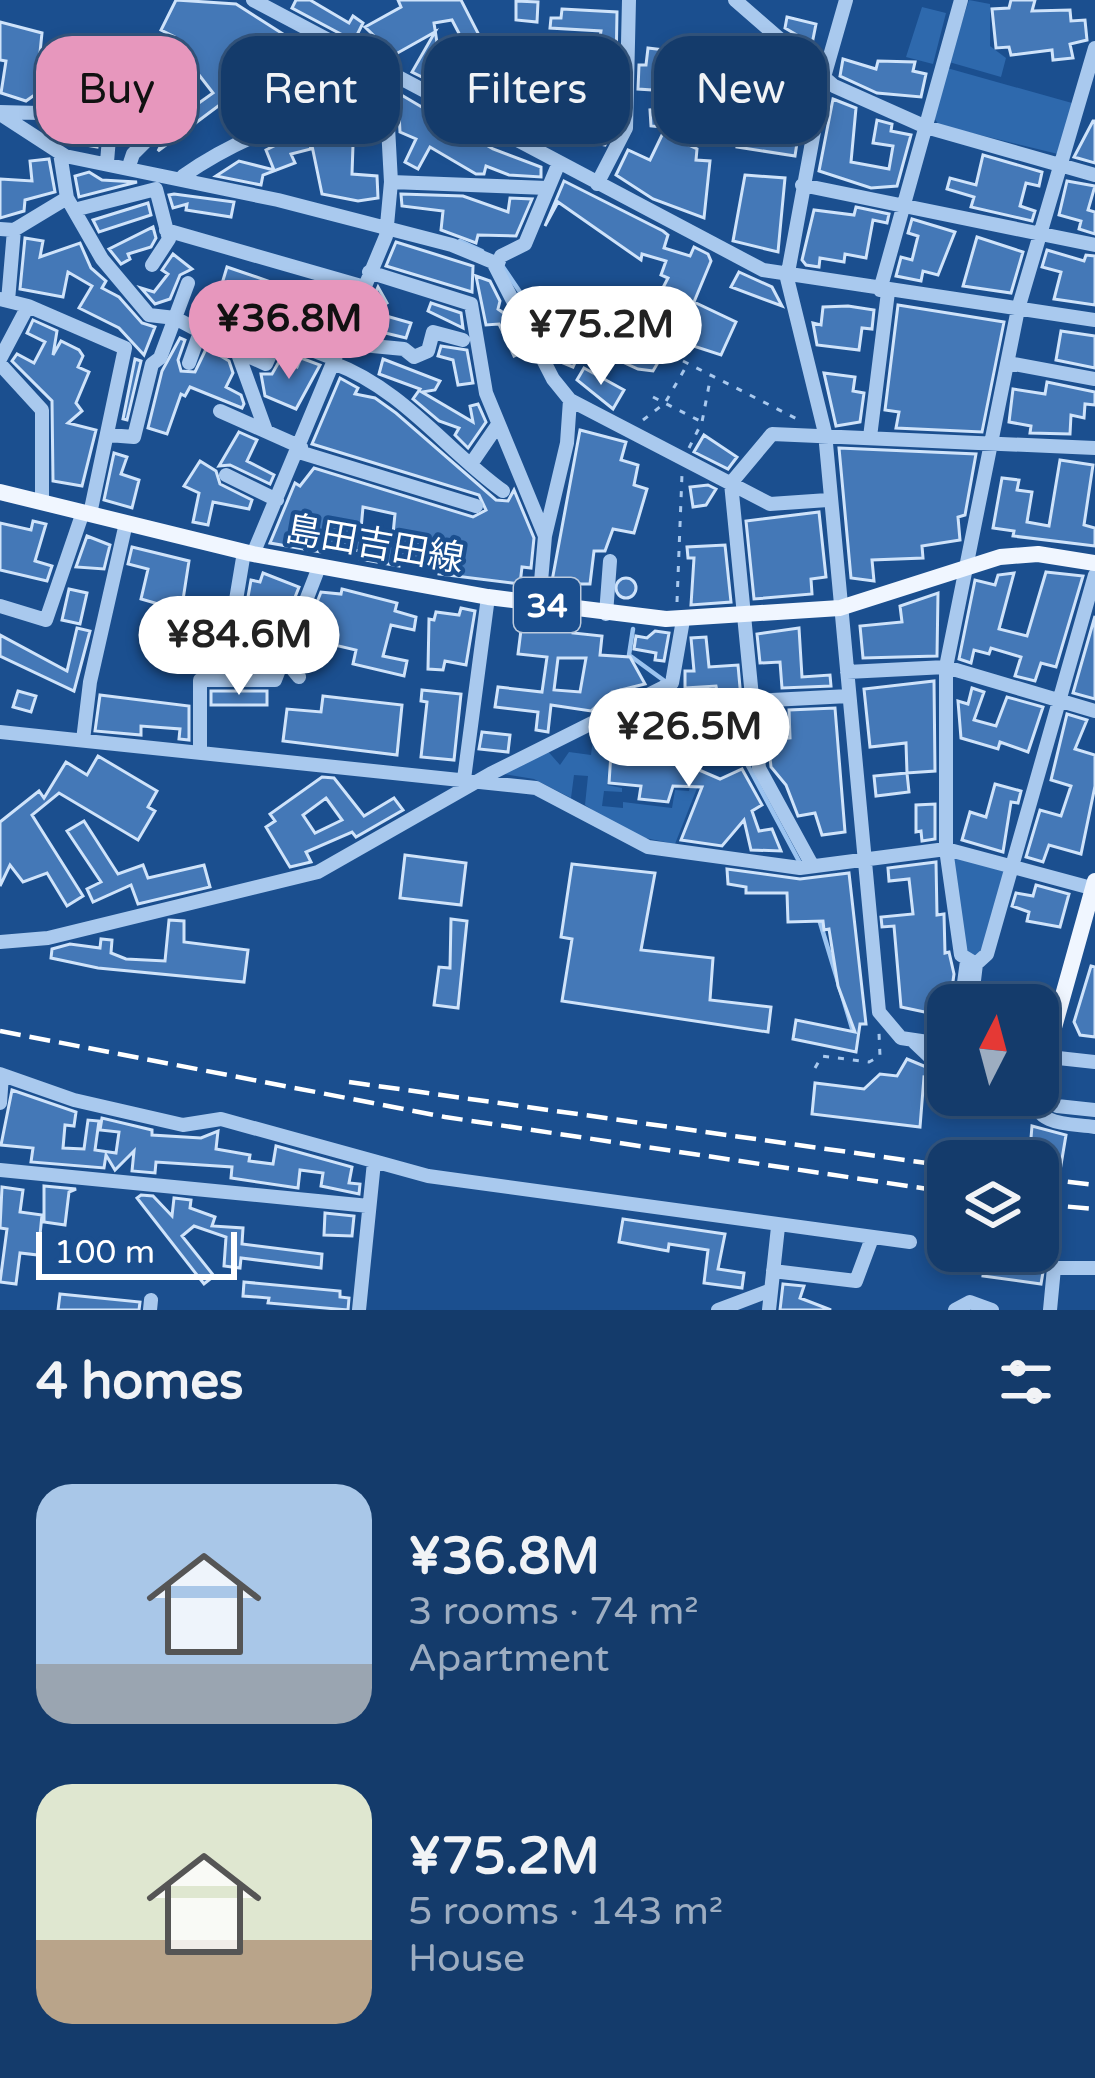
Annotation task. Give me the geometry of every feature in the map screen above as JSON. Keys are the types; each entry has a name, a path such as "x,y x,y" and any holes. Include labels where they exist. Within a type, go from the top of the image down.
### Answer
{"main road":[{"name":"島田吉田線","path":"0,491 319,567 488,597 680,620 840,608 968,563 1038,554 1095,563"},
{"path":"1059,1001 1094,886"}],"street":[{"path":"255,0 320,36"},
{"path":"597,184 626,128 629,0"},
{"path":"735,0 777,36"},
{"path":"827,66 846,0"},
{"path":"870,437 884,291 961,0"},
{"path":"971,984 971,962 958,941 946,849 946,668 1018,309 1060,164 1089,89 1095,47"},
{"path":"827,78 926,127 1095,175"},
{"path":"400,80 558,165 787,278 1095,320"},
{"path":"0,113 36,113"},
{"path":"0,113 60,153 183,176 476,253 493,262 553,379 570,400 635,423 683,459 770,504 828,500"},
{"path":"107,162 108,144"},
{"path":"129,166 143,144"},
{"path":"183,176 246,144"},
{"path":"299,677 236,600 249,553 300,449 387,229 389,144"},
{"path":"810,144 787,278 825,433 878,1012 927,1055"},
{"path":"60,153 70,204 127,292 149,314 175,318 266,364 278,337 334,361 372,381 448,439 503,491"},
{"path":"499,261 526,244 558,165"},
{"path":"391,182 547,188"},
{"path":"802,185 1095,245"},
{"path":"0,606 46,620 86,513 125,348 4,300 7,229 70,204 156,189 169,239 152,265"},
{"path":"166,230 471,304 486,393 545,536"},
{"path":"108,435 134,437 152,364 160,358 188,283"},
{"path":"28,306 0,361 42,410 42,501"},
{"path":"188,363 200,332"},
{"path":"341,343 404,349 414,357 428,351 433,332 463,340"},
{"path":"237,351 266,431"},
{"path":"1008,362 1095,379"},
{"path":"539,604 545,536 567,443 570,400"},
{"path":"220,411 300,449 476,506"},
{"path":"471,464 497,426"},
{"path":"812,866 759,767 731,483 772,434 1095,448"},
{"path":"226,475 277,500"},
{"path":"83,740 90,682 126,523"},
{"path":"606,614 610,561"},
{"path":"200,752 200,680 275,680 287,662 319,567"},
{"path":"971,962 988,954 1095,575"},
{"path":"472,780 488,597"},
{"path":"0,942 48,938 318,872 472,780 669,685 680,620"},
{"path":"847,672 946,668 1095,711"},
{"path":"752,701 849,696"},
{"path":"0,732 536,788 648,847 812,866 946,849 1094,886"},
{"path":"966,984 971,962"},
{"path":"907,1040 927,1043"},
{"path":"1059,1061 1095,1062"},
{"path":"0,1103 1,1074 96,1105 183,1125 220,1118 428,1177 910,1242"},
{"path":"1059,1106 1095,1109"},
{"path":"1042,1116 1095,1127"},
{"path":"359,1310 374,1162"},
{"path":"0,1170 369,1206"},
{"path":"769,1310 778,1227"},
{"path":"773,1271 856,1280 872,1238"},
{"path":"1050,1310 1054,1268 1095,1268"},
{"path":"718,1310 771,1290"},
{"path":"955,1310 970,1301 992,1310"}],"path":[{"path":"635,423 665,403 685,362 825,433"},
{"path":"680,620 683,459 702,422 711,375"},
{"path":"653,397 702,422"},
{"path":"815,1068 821,1056 869,1062 880,1056 879,1033"}],"shaded area":[{"path":"969,0 990,4 990,46 1006,58 1001,77 949,62"},
{"path":"922,7 946,13 933,64 906,57"},
{"path":"947,68 1072,103 1058,154 939,125 934,118"},
{"path":"621,709 617,736 611,736 607,785 622,788 622,792 604,791 602,806 623,808 623,802 672,808 675,790 689,791 692,774 703,773 675,844 630,835 585,805 588,776 574,775 571,798 534,779 497,773 545,748 560,765 569,752 591,755 595,722"},
{"path":"958,855 1006,872 983,952 977,957 964,952 951,863"}],"building":[{"path":"176,0 236,4 286,36 221,36 221,104 197,122 197,104 213,93 197,72 197,36 173,36 161,30"},
{"path":"296,0 310,0 349,23 353,16 363,23 356,36 345,36 292,8"},
{"path":"398,0 461,0 479,36 460,36 452,20 434,23 436,36 435,32 424,36 400,52 400,36 374,36 365,27 401,7"},
{"path":"1011,0 1035,0 1032,11 1070,10 1071,21 1085,20 1087,40 1070,44 1073,58 1053,60 1052,50 1011,55 1009,47 996,48 992,9 1009,8"},
{"path":"516,1 538,2 537,22 516,20"},
{"path":"562,9 617,12 617,36 550,28 551,18 561,18"},
{"path":"787,17 816,24 814,36 798,36 785,28"},
{"path":"0,22 42,33 36,36 36,96 26,101 1,93 6,61 0,60"},
{"path":"648,48 654,49 654,90 638,89 639,65 646,65"},
{"path":"424,51 424,78 412,72"},
{"path":"843,59 876,69 878,61 915,62 913,71 926,74 921,97 877,93 840,76"},
{"path":"400,94 424,108 424,144 485,144 541,167 541,177 509,175 486,166 484,174 476,174 430,147 418,169 405,162 416,139 400,132"},
{"path":"833,99 856,108 851,162 889,169 893,146 873,143 877,120 892,124 891,131 911,135 897,186 871,188 819,171"},
{"path":"1095,121 1095,163 1074,157"},
{"path":"278,144 310,144 311,149 291,154 295,163 263,175 261,185 216,176 239,161 274,170 266,150"},
{"path":"312,144 353,144 352,174 377,176 378,198 358,201 322,194"},
{"path":"658,144 686,144 697,149 696,160 710,161 704,218 653,199 616,175 628,150 650,160"},
{"path":"738,144 797,144 795,156"},
{"path":"983,155 1042,172 1039,186 1026,183 1020,206 1035,211 1032,221 971,207 974,197 947,189 950,178 976,185"},
{"path":"49,159 55,192 25,200 24,211 0,218 0,179 32,181 30,161"},
{"path":"89,172 102,180 137,182 79,197 75,176"},
{"path":"745,175 785,178 778,252 733,241"},
{"path":"564,181 663,231 668,235 664,248 690,256 694,247 708,254 711,261 694,302 736,322 721,355 672,339 653,371 638,369 614,358 619,347 590,333 596,320 616,328 621,317 651,331 660,311 653,307 668,278 661,275 666,261 642,254 641,260 558,202 545,226"},
{"path":"1067,181 1095,186 1088,210 1095,212 1095,234 1079,229 1081,221 1059,215"},
{"path":"401,194 463,196 508,212 510,198 532,199 516,236 478,235 476,243 441,230 443,211 402,206"},
{"path":"169,195 234,202 231,217 186,210 187,204 173,208"},
{"path":"148,203 151,215 99,232 93,220"},
{"path":"856,207 889,214 887,223 873,220 866,258 845,254 844,262 820,258 819,267 806,265 802,260 814,210 854,215"},
{"path":"912,219 955,232 938,275 923,271 921,281 896,276 901,257 912,260 918,236 908,233"},
{"path":"153,227 156,238 151,247 128,254 130,259 121,264 109,249"},
{"path":"977,237 1023,252 1011,293 963,286"},
{"path":"25,238 43,241 40,257 80,243 91,268 106,281 102,288 119,297 142,323 155,327 144,355 119,328 79,308 92,286 68,272 63,297 20,289"},
{"path":"396,242 473,266 472,292 386,266"},
{"path":"1047,250 1084,261 1086,255 1095,256 1095,305 1054,299 1061,272 1042,267"},
{"path":"173,254 192,269 180,275 170,299 155,304 141,288 154,292 168,274 162,270"},
{"path":"227,267 271,282 249,327 225,319 234,291 221,287"},
{"path":"739,272 772,287 782,306 731,287"},
{"path":"476,276 490,281 500,301 498,309 508,316 511,337 518,334 526,351 514,356 499,324 486,325"},
{"path":"309,283 349,294 328,344 298,333 312,298 305,296"},
{"path":"378,287 387,303 372,312 411,323 406,338 360,327"},
{"path":"431,303 461,313 463,328 428,311"},
{"path":"898,305 1004,322 982,432 896,428 899,412 885,410"},
{"path":"823,307 874,310 872,329 862,328 859,350 817,345 813,323 821,325"},
{"path":"33,320 57,331 53,355 61,341 79,350 83,356 78,367 89,372 76,403 82,411 68,423 96,430 82,486 53,481 52,401 12,361 17,354 34,363 45,342 27,333"},
{"path":"1061,331 1095,336 1095,368 1056,360"},
{"path":"557,336 582,347 573,367 556,360 551,350"},
{"path":"180,338 185,340 178,360 181,371 195,372 206,349 214,352 229,361 233,373 226,387 241,395 244,404 242,408 190,387 185,396 181,394 167,434 148,428 162,371"},
{"path":"441,346 467,350 473,383 458,385 453,360 438,356"},
{"path":"301,358 320,365 296,409 265,396 261,374 272,374 280,360 297,367"},
{"path":"135,359 141,361 127,420 123,419"},
{"path":"383,359 440,381 435,390 422,392 473,422 470,406 478,404 486,422 468,448 455,435 459,428 439,421 413,399 420,389 379,374"},
{"path":"584,368 624,390 613,409 577,380"},
{"path":"824,373 855,377 853,391 864,393 860,422 836,426"},
{"path":"340,378 358,388 355,394 375,398 396,413 496,500 508,501 514,490 534,538 531,568 522,567 520,584 439,574 440,566 400,558 399,566 360,559 361,551 323,546 321,552 270,543 295,483 300,486 314,468 473,517 486,510 479,495 312,444","holes":["363,507 395,514 393,534 361,529"]},
{"path":"1047,382 1095,392 1095,405 1085,404 1084,418 1071,415 1070,434 1030,433 1031,426 1009,422 1013,389 1045,394"},
{"path":"580,430 626,442 621,460 638,465 634,485 647,489 634,533 613,529 605,551 594,551 590,584 577,584 576,591 552,581"},
{"path":"239,432 257,440 247,461 274,475 270,484 230,465 219,466"},
{"path":"704,435 737,457 728,469 694,452"},
{"path":"839,448 976,454 965,515 958,517 960,540 922,546 923,558 872,560 874,581 851,578"},
{"path":"114,453 127,457 121,474 139,480 132,508 104,500"},
{"path":"1060,460 1093,465 1084,525 1095,528 1095,546 1013,536 1014,531 993,528 1002,478 1019,480 1017,490 1032,492 1027,522 1049,526"},
{"path":"200,461 216,471 220,484 252,500 249,509 213,502 208,525 193,522 199,493 184,486"},
{"path":"690,487 716,489 706,505 693,507"},
{"path":"819,512 826,577 811,579 812,594 754,599 746,521"},
{"path":"33,521 46,524 35,561 52,566 47,581 0,570 0,523 31,530"},
{"path":"87,536 110,545 104,569 76,567"},
{"path":"725,545 731,602 691,605 694,558 688,558 687,547"},
{"path":"132,547 189,561 180,619 160,615 162,605 141,599 148,569 128,564"},
{"path":"1046,572 1083,576 1056,667 1041,663 1035,681 1015,676 1021,657 991,648 989,654 974,650 971,663 959,659 975,580 995,585 998,575 1014,573 999,629 1027,636"},
{"path":"263,573 299,587 288,615 276,611 273,625 254,605 256,599 248,597 251,580 260,582"},
{"path":"626,578 636,588 626,598 616,588"},
{"path":"69,589 87,593 80,624 62,620"},
{"path":"342,589 397,603 395,611 416,617 414,630 391,625 383,656 407,661 404,676 353,664 356,650 322,642 317,666 296,656 321,592 341,594"},
{"path":"938,593 937,656 863,658 860,626 902,622 900,606"},
{"path":"461,608 475,611 466,665 445,661 443,670 428,669 429,619 434,620 436,612 459,615"},
{"path":"523,614 574,623 573,633 602,636 600,655 630,657 645,684 612,692 591,711 551,705 548,732 536,730 538,712 495,707 498,687 542,692 547,657 518,654","holes":["558,658 586,658 580,692 554,690"]},
{"path":"1095,616 1095,699 1073,693"},
{"path":"232,618 248,633 246,648 265,654 266,669 203,669 203,651 227,647"},
{"path":"77,628 90,631 74,691 0,656 0,635 67,671"},
{"path":"799,628 802,677 830,675 831,686 782,688 780,662 760,663 757,634"},
{"path":"655,631 669,633 664,661 655,660 656,653 634,649 636,636 647,638"},
{"path":"706,637 709,667 738,665 746,754 726,734 716,686 685,688 685,671 694,671 691,638"},
{"path":"934,681 935,771 907,773 906,743 870,747 864,689"},
{"path":"972,688 984,692 974,720 996,726 1007,697 1043,707 1028,752 1000,742 998,749 961,738 958,701 968,704"},
{"path":"422,690 461,694 454,760 421,757 427,702 421,701"},
{"path":"18,691 36,696 31,712 13,707"},
{"path":"211,691 267,691 267,705 211,705"},
{"path":"100,695 189,706 189,740 179,739 180,729 141,726 141,735 95,731"},
{"path":"323,696 402,705 397,755 283,741 287,709 321,712"},
{"path":"655,704 646,759 692,763 720,779 742,769 762,805 752,811 759,831 772,829 781,851 751,850 744,820 722,846 681,840 702,787 673,786 668,802 639,799 641,786 609,783 612,738 629,739 633,715"},
{"path":"835,708 845,832 822,835 815,813 798,816 786,785 771,767 768,740 790,738 789,710"},
{"path":"1067,714 1087,720 1075,749 1095,755 1095,786 1081,854 1049,845 1043,862 1026,857 1040,810 1061,816 1071,786 1051,780"},
{"path":"482,732 510,735 508,752 479,749"},
{"path":"98,756 157,791 148,807 155,811 138,840 59,793 32,815 83,896 67,906 47,873 23,882 10,865 0,886 0,822 39,791 44,798 66,762 87,775"},
{"path":"907,773 909,792 876,796 874,776"},
{"path":"322,777 334,778 364,816 394,798 403,810 356,837 352,832 306,852 311,862 290,867 266,827 275,821 270,814","holes":["326,798 342,820 315,833 303,815"]},
{"path":"995,784 1021,791 1018,803 1011,802 1003,852 962,840 970,812 986,817"},
{"path":"935,804 935,839 922,841 921,831 916,832 916,805"},
{"path":"84,821 118,874 143,865 148,878 204,865 210,887 138,904 131,885 93,902 87,889 101,882 67,831"},
{"path":"405,855 466,863 461,905 400,898"},
{"path":"936,862 937,915 944,914 945,953 949,952 954,974 953,984 927,984 927,1013 901,1007 894,926 882,927 881,917 913,914 909,879 889,881 888,868"},
{"path":"572,864 655,873 641,950 713,958 710,1000 771,1007 768,1032 562,1001 572,939 561,937"},
{"path":"727,869 800,879 849,873 866,1024 860,1024 856,1052 793,1039 796,1020 855,1032 838,986 829,929 824,930 823,921 788,922 787,893 746,893 746,887 728,884"},
{"path":"1036,885 1069,894 1060,927 1027,921 1029,912 1012,906 1016,893 1033,896"},
{"path":"451,919 467,921 458,1008 434,1005 439,967 450,968"},
{"path":"169,920 184,921 184,942 248,950 244,982 98,968 51,958 52,949 70,944 100,948 101,939 112,940 111,953 126,959 165,961"},
{"path":"1091,966 1095,967 1095,1037 1080,1035 1074,1022"},
{"path":"907,1059 927,1067 920,1127 812,1114 815,1083 864,1089 880,1074 897,1076"},
{"path":"12,1090 76,1112 74,1126 65,1125 63,1148 84,1149 88,1120 99,1121 95,1150 116,1153 119,1132 100,1130 102,1118 152,1130 152,1135 201,1138 218,1131 216,1149 250,1155 249,1161 273,1164 276,1146 352,1167 349,1183 360,1184 359,1194 321,1186 323,1173 300,1170 298,1188 231,1178 232,1167 156,1162 155,1173 132,1171 134,1151 115,1170 106,1155 104,1168 31,1162 33,1148 1,1145"},
{"path":"1032,1126 1066,1135 1059,1177 1059,1140 1031,1140"},
{"path":"44,1186 76,1189 69,1192 65,1225 44,1222"},
{"path":"2,1187 23,1190 20,1212 42,1215 38,1255 20,1253 16,1284 0,1282 7,1229 0,1228"},
{"path":"153,1196 172,1216 174,1198 191,1200 190,1208 215,1217 212,1226 243,1228 242,1244 322,1254 321,1268 241,1258 240,1268 224,1266 226,1237 194,1226 182,1236 214,1276 204,1284 137,1198"},
{"path":"325,1213 354,1216 352,1236 324,1235"},
{"path":"623,1219 725,1234 718,1269 744,1273 742,1288 704,1283 708,1250 669,1244 668,1251 619,1242"},
{"path":"984,1272 1043,1272 1041,1284 983,1276"},
{"path":"244,1282 340,1291 340,1297 349,1298 348,1310 268,1303 269,1298 243,1296"},
{"path":"783,1284 804,1286 800,1298 831,1310 780,1310"},
{"path":"60,1294 140,1302 139,1310 58,1310"}],"waterway":[{"path":"460,241 482,251"},
{"path":"501,264 520,292 542,344"},
{"path":"633,629 629,655 666,682"},
{"path":"675,689 746,762 800,863"},
{"path":"819,919 852,1028"}],"railway":[{"path":"0,1031 445,1117 927,1189"},
{"path":"349,1082 927,1163"},
{"path":"1059,1181 1095,1185"},
{"path":"1059,1206 1095,1209"}]}
